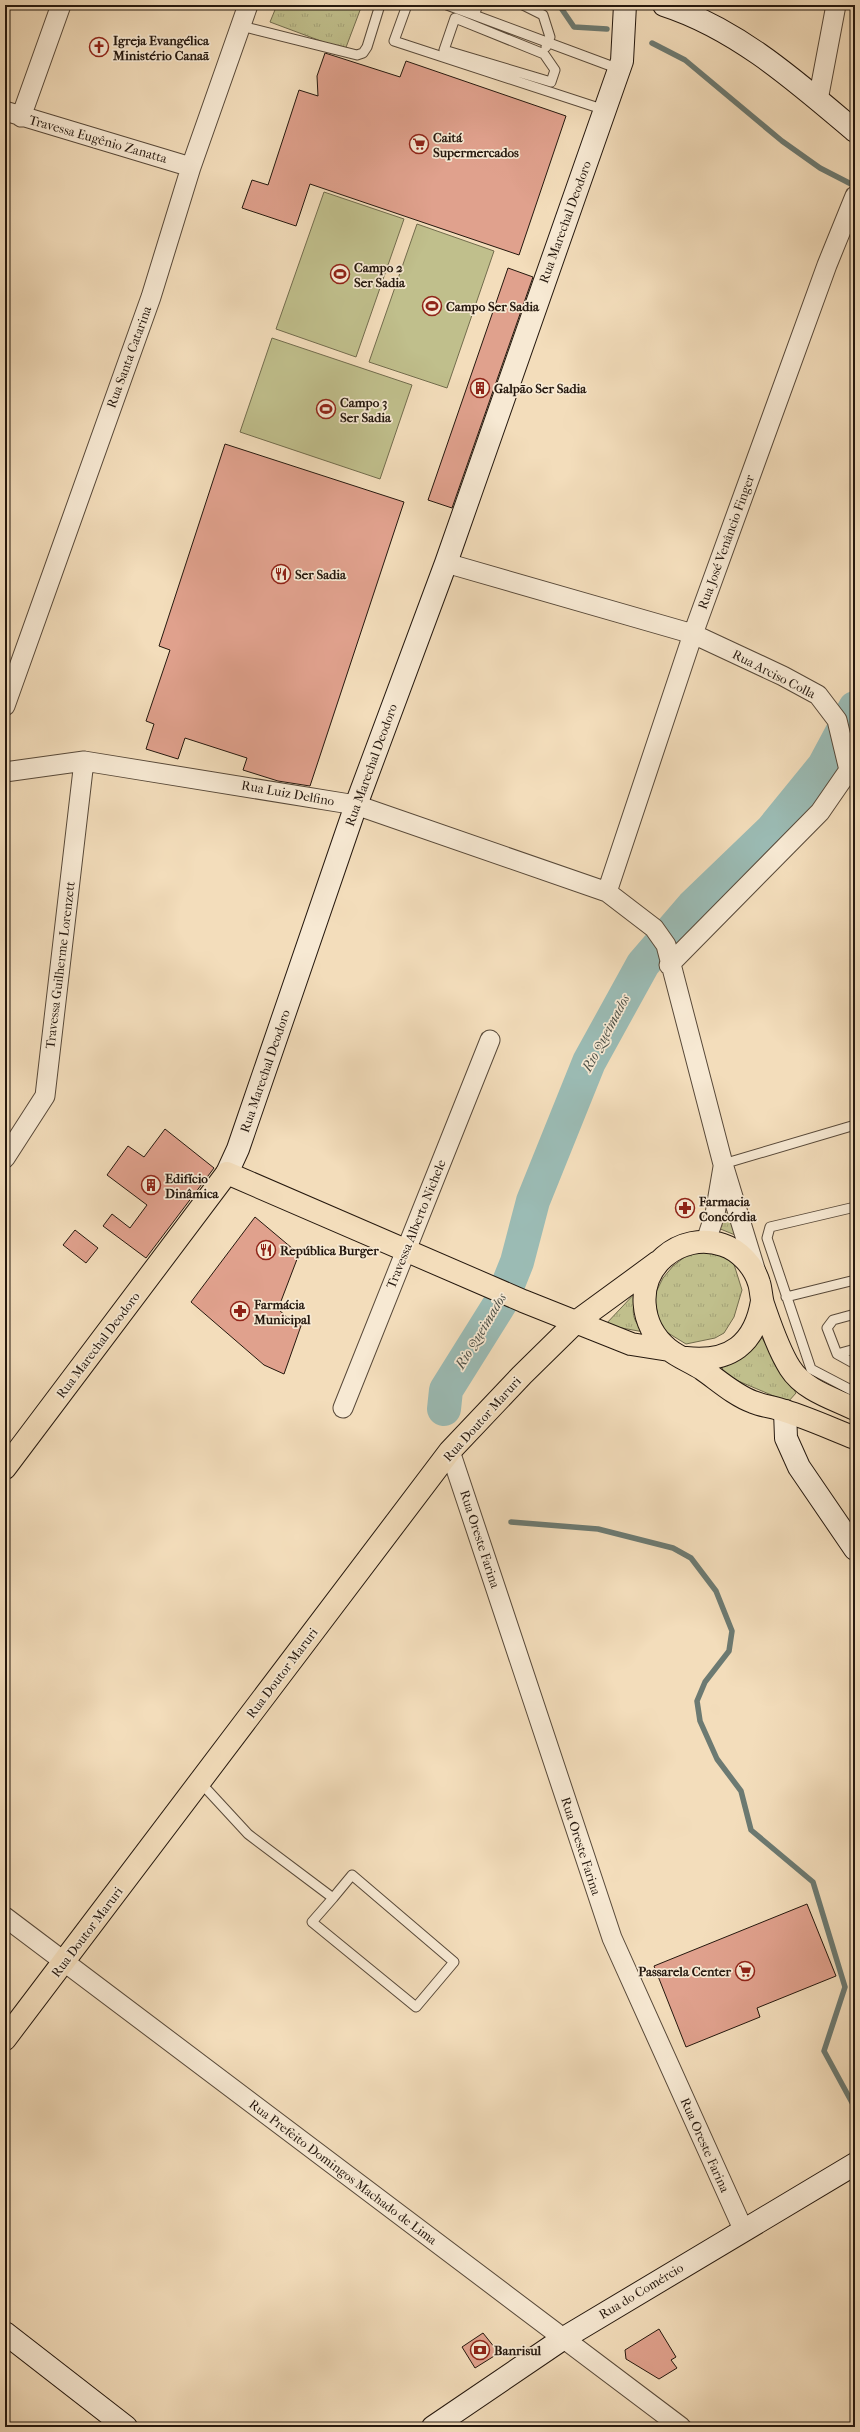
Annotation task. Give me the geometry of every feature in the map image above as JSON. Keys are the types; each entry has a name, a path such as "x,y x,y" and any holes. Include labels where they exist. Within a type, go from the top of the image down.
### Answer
{"main road":[{"path":"228,1173 523,1302 631,1344 704,1360 722,1357 738,1348 751,1335 759,1319 761,1292"},
{"name":"Rua Marechal Deodoro","path":"5,1468 228,1173"},
{"path":"855,1409 805,1385 790,1368 751,1266 739,1254 723,1245 706,1242 688,1243 672,1250 658,1262 648,1279 643,1299 646,1318 655,1336 678,1354 741,1397 785,1411 855,1438"},
{"name":"Rua Doutor Maruri","path":"5,2039 450,1451 522,1375 576,1322 658,1262"},
{"path":"785,1411 805,1385"}],"street":[{"path":"13,114 61,5"},
{"name":"Rua Santa Catarina","path":"5,706 151,296 191,167 248,5"},
{"name":"Rua Marechal Deodoro","path":"228,1173 238,1149 356,805 446,563 622,61 625,5"},
{"path":"664,5 716,28 774,63 855,131"},
{"path":"818,100 836,5"},
{"name":"Travessa Eugênio Zanatta","path":"13,114 191,167"},
{"name":"Rua José Venâncio Finger","path":"606,892 693,634 826,265 854,198"},
{"name":"Rua Arciso Colla","path":"446,563 693,634 818,695 837,720 849,770 820,812 669,965"},
{"name":"Rua Luiz Delfino","path":"5,772 84,761 356,805 606,892 654,928 666,945 669,965"},
{"name":"Travessa Guilherme Lorenzett","path":"5,1158 45,1096 84,761"},
{"path":"669,965 761,1292"},
{"name":"Travessa Alberto Nichele","path":"343,1408 490,1040"},
{"path":"706,1242 715,1214 724,1164"},
{"path":"785,1411 786,1438 799,1468 855,1549"},
{"name":"Rua Oreste Farina","path":"450,1451 612,1938 743,2229"},
{"name":"Rua Prefeito Domingos Machado de Lima","path":"5,1916 64,1963 681,2427"},
{"name":"Rua do Comércio","path":"434,2427 564,2338 743,2229 855,2164"},
{"path":"5,2333 115,2424"}],"lane":[{"path":"241,26 357,55 363,53 367,47 380,5"},
{"path":"407,5 394,41 605,110"},
{"path":"447,5 619,69"},
{"path":"474,15 478,5"},
{"path":"523,5 543,14"},
{"path":"544,54 455,18 444,50 551,82 555,70 544,54 550,37 543,14 545,5"},
{"path":"724,1164 855,1125"},
{"path":"855,1207 770,1227 767,1238 811,1369 855,1392"},
{"path":"786,1297 855,1280"},
{"path":"855,1314 830,1323 828,1328 833,1349 837,1354 855,1364"},
{"path":"837,1354 855,1349"},
{"path":"199,1781 248,1834 333,1898"},
{"path":"352,1875 454,1962 416,2007 312,1922 333,1898 352,1875"}],"green space":[{"path":"277,5 362,5 345,50 270,22"},
{"name":"Campo 2 Ser Sadia","path":"324,192 404,219 356,357 276,329"},
{"name":"Campo Ser Sadia","path":"417,224 494,251 447,388 369,362"},
{"name":"Campo 3 Ser Sadia","path":"272,338 412,385 380,479 240,432"},
{"path":"733,1208 740,1237 718,1228 716,1221"},
{"path":"706,1250 732,1258 742,1290 734,1317 724,1333 715,1338 686,1344 660,1328 654,1296 663,1278 673,1266 690,1253"},
{"path":"637,1291 633,1313 636,1322 644,1332 605,1325"},
{"path":"762,1338 796,1393 788,1402 724,1375 722,1367 727,1361"}],"building":[{"name":"Caitá Supermercados","path":"325,53 400,77 406,61 566,116 519,255 310,184 296,226 242,208 252,180 268,185 299,90 318,96 317,76"},
{"name":"Galpão Ser Sadia","path":"508,268 533,277 452,508 428,500"},
{"name":"Ser Sadia","path":"225,444 404,502 310,786 278,781 243,770 247,758 185,738 178,759 146,749 154,724 146,721 170,650 159,646"},
{"path":"165,1129 214,1168 146,1258 103,1226 112,1214 130,1228 147,1205 107,1175 128,1146 144,1157"},
{"name":"Farmácia Municipal","path":"255,1217 299,1254 278,1309 289,1319 302,1323 284,1374 264,1365 191,1302"},
{"path":"75,1230 98,1248 86,1263 63,1245"},
{"name":"Passarela Center","path":"807,1904 836,1976 757,2008 760,2017 686,2047 654,1966"},
{"path":"659,2329 676,2357 671,2360 677,2368 659,2379 626,2359 625,2350"},
{"name":"Banrisul","path":"483,2333 499,2353 475,2368 462,2347"}],"waterway":[{"path":"559,5 574,27 607,29"},
{"path":"652,43 685,60 782,141 820,168 855,186"},
{"name":"Rio Queimados","path":"444,1409 446,1390 501,1302 517,1262 533,1201 589,1062 643,964 693,906 772,830 824,766 855,708"},
{"path":"511,1522 598,1529 673,1548 691,1558 716,1591 732,1631 729,1651 705,1682 697,1701 700,1721 717,1759 741,1791 751,1830 813,1882 845,1987 824,2051 855,2108"}],"place":[{"name":"Igreja Evangélica Ministério Canaã","path":"99,47"},
{"name":"Caitá Supermercados","path":"419,144"},
{"name":"Campo 2 Ser Sadia","path":"340,274"},
{"name":"Campo Ser Sadia","path":"432,306"},
{"name":"Galpão Ser Sadia","path":"480,388"},
{"name":"Campo 3 Ser Sadia","path":"326,409"},
{"name":"Ser Sadia","path":"281,574"},
{"name":"Edifício Dinâmica","path":"151,1185"},
{"name":"Farmacia Concórdia","path":"685,1208"},
{"name":"República Burger","path":"266,1250"},
{"name":"Farmácia Municipal","path":"240,1311"},
{"name":"Passarela Center","path":"745,1971"},
{"name":"Banrisul","path":"480,2350"}]}
